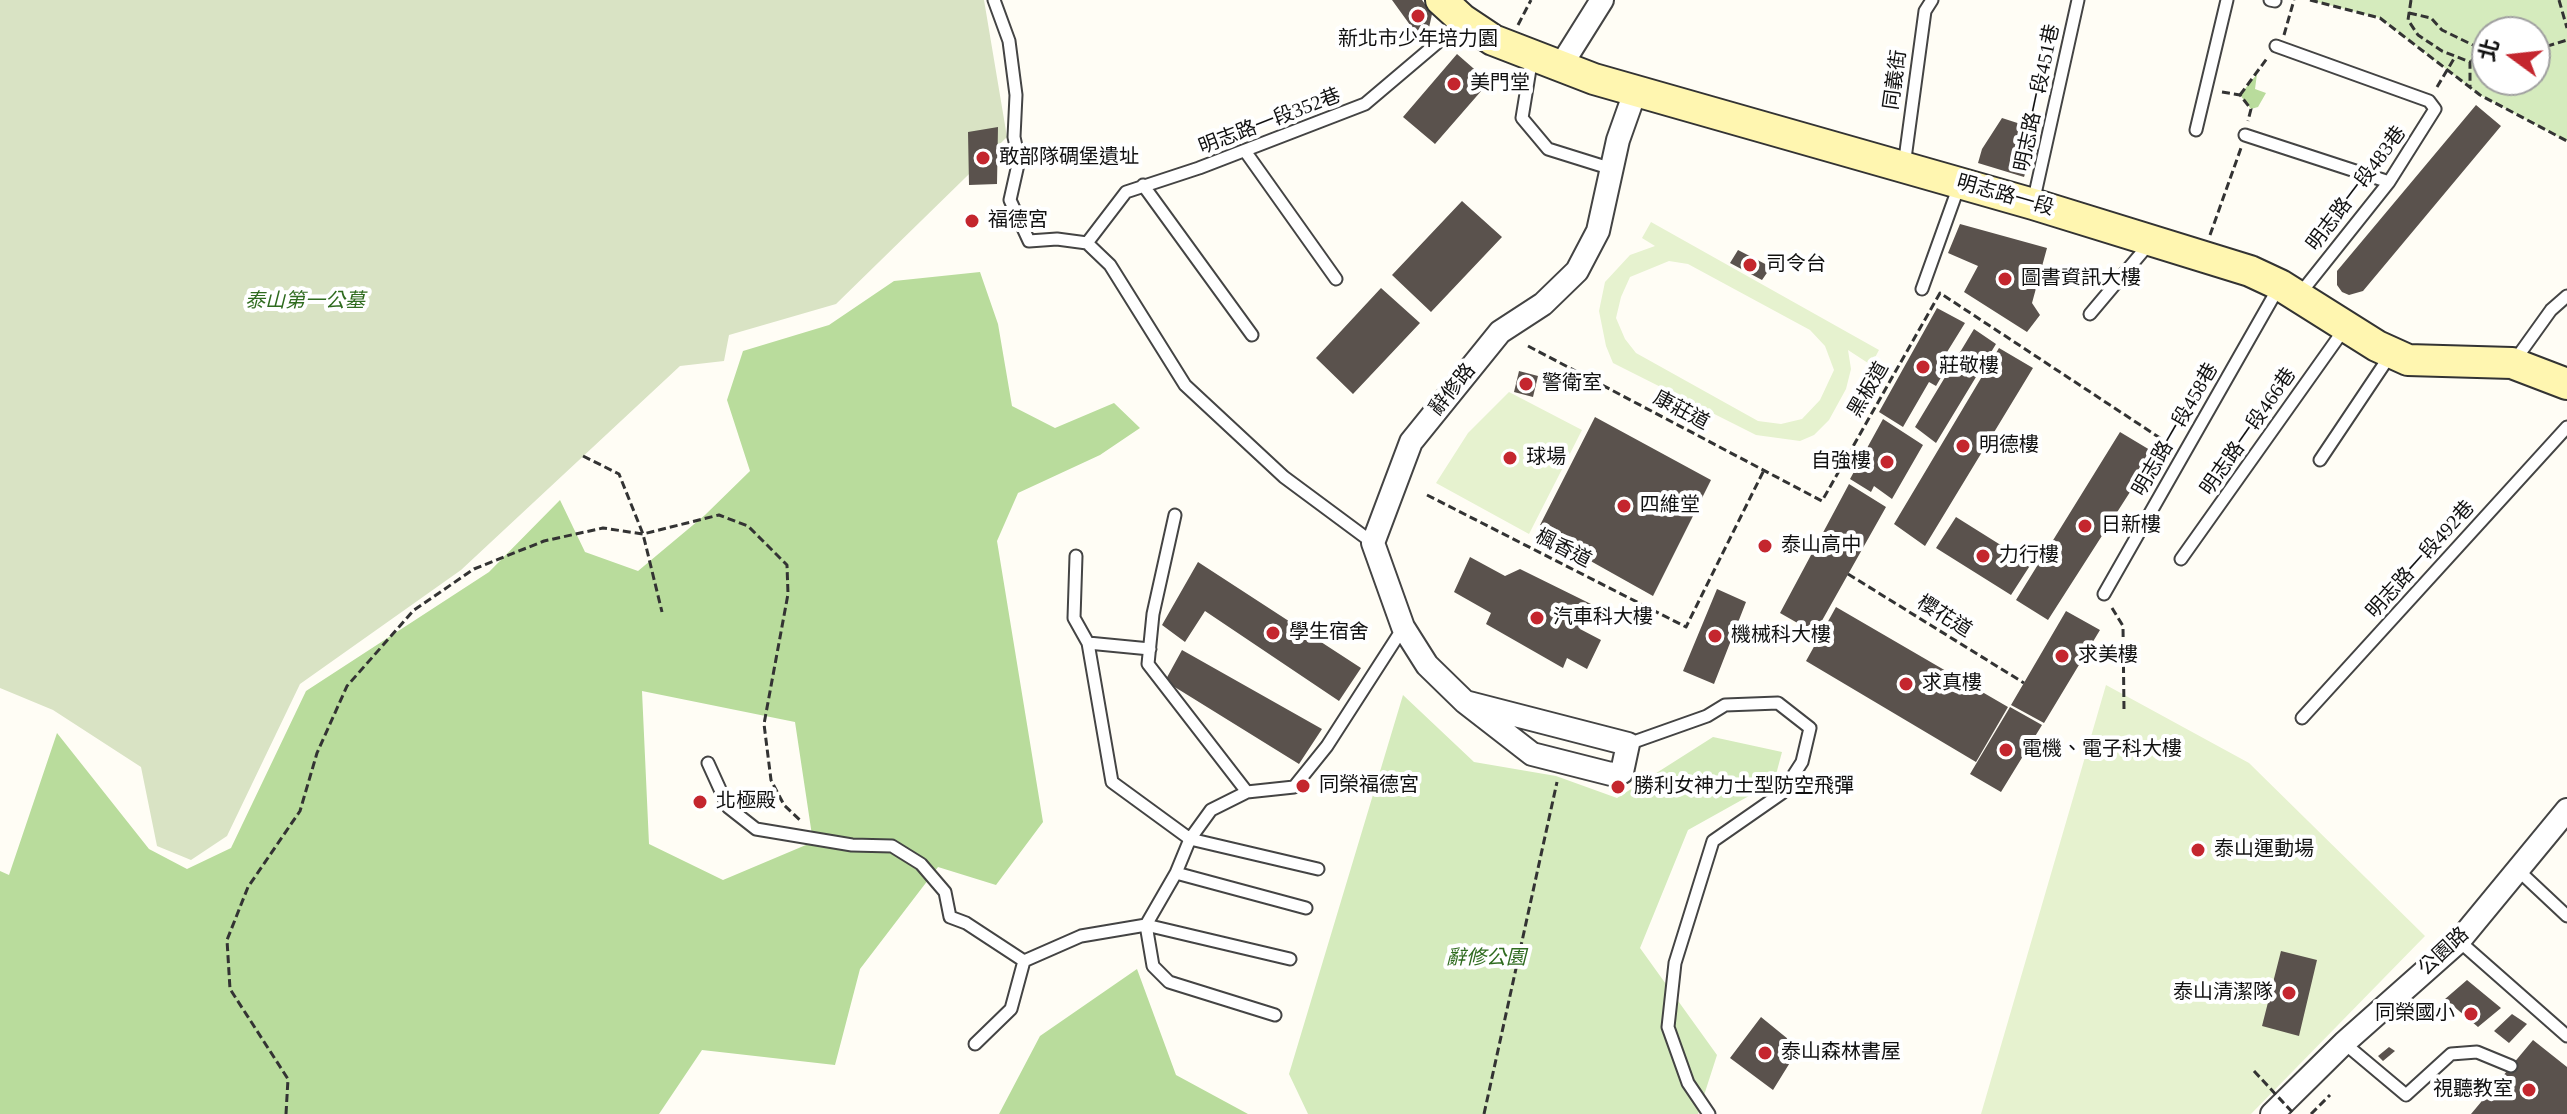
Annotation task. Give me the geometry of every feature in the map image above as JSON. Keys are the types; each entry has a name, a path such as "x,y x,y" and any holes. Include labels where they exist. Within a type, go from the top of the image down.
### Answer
{"main road":[{"name":"明志路一段","path":"1452,10 1493,40 1546,62 1635,92 1904,166 2203,256 2290,290 2392,354 2425,363 2490,360 2512,363 2567,384"}],"street":[{"path":"1546,62 1602,0"},
{"name":"辭修路","path":"1373,543 1411,442 1500,332 1543,304 1577,271 1598,231 1612,169 1635,92"},
{"path":"1373,543 1403,627 1427,665 1465,702 1521,749 1618,775 1622,772 1628,744 1465,702"},
{"name":"公園路","path":"2272,1114 2344,1043 2459,941 2567,810"}],"lane":[{"path":"994,0 1009,41 1016,95 1014,137 1019,160 1010,200 1029,241 1057,239 1087,243 1110,265 1185,385 1284,477 1373,543"},
{"name":"同義街","path":"1904,166 1925,11 1932,0"},
{"name":"明志路一段451巷","path":"2033,204 2078,0"},
{"path":"2196,130 2227,0"},
{"name":"明志路一段352巷","path":"1087,243 1126,192 1245,151 1365,104 1452,10"},
{"path":"2276,46 2429,101"},
{"path":"1546,62 1522,118 1548,149 1612,169"},
{"name":"明志路一段483巷","path":"2290,290 2389,182 2435,109 2429,101"},
{"path":"2245,135 2389,182"},
{"path":"1245,151 1336,279"},
{"path":"1922,289 1961,183"},
{"path":"1143,185 1252,335"},
{"path":"2090,314 2153,240"},
{"name":"明志路一段458巷","path":"2104,594 2290,290"},
{"path":"2512,363 2551,310 2567,296"},
{"name":"明志路一段466巷","path":"2181,559 2346,327"},
{"path":"2320,460 2392,354"},
{"name":"明志路一段492巷","path":"2302,718 2567,427"},
{"path":"1175,515 1153,614 1148,664 1247,792"},
{"path":"1076,556 1074,618 1088,643 1112,782 1190,839 1318,869"},
{"path":"1275,1015 1169,982 1153,966 1146,925 1176,873 1190,839 1211,810 1247,792 1294,787 1327,746 1403,627"},
{"path":"1088,643 1150,649"},
{"path":"1628,744 1707,716 1725,705 1778,703 1810,728 1802,762 1782,793 1713,841 1675,963 1668,1027 1688,1083 1709,1114"},
{"path":"708,763 728,807 756,829 852,845 892,846 921,864 945,892 950,917 966,923 1024,961"},
{"path":"2519,871 2567,916"},
{"path":"1176,873 1306,908"},
{"path":"1024,961 1081,936 1146,925 1290,959"},
{"path":"2459,941 2567,1036"},
{"path":"975,1044 1011,1009 1024,961"},
{"path":"2344,1043 2406,1095 2451,1054 2477,1052 2511,1066"}],"path":[{"path":"2310,0 2380,18 2470,88 2567,141"},
{"path":"2411,0 2408,20 2418,35 2455,57 2470,62 2470,88"},
{"path":"2559,0 2567,28"},
{"path":"2409,13 2431,18 2442,30 2471,44"},
{"path":"2429,101 2455,57"},
{"path":"2203,256 2251,109 2240,95 2207,89"},
{"name":"黑板道","path":"1822,501 1940,293 2163,440"},
{"name":"康莊道","path":"1528,346 1822,501"},
{"path":"583,456 619,474 643,534 662,612"},
{"name":"楓香道","path":"1427,495 1686,627 1764,470"},
{"path":"286,1114 288,1079 230,989 227,940 248,887 300,811 317,753 347,686 414,610 474,569 544,541 603,528 643,534 719,515 748,526 787,565 788,594 764,724 771,780 784,805 822,839"},
{"name":"櫻花道","path":"1848,574 2024,683"},
{"path":"2104,594 2123,626 2124,710"},
{"path":"1484,1114 1561,762"},
{"path":"2254,1071 2294,1114"},
{"path":"2311,1114 2330,1095"}],"green space":[{"name":"泰山第一公墓","path":"0,0 984,0 1007,137 836,304 729,335 724,361 680,366 461,570 300,684 227,836 191,860 157,846 141,767 53,710 0,688"},
{"path":"2310,0 2567,0 2567,141 2482,96 2551,96 2551,16 2471,16 2471,88 2380,18"},
{"path":"2257,74 2255,89 2266,93 2258,107 2251,109 2240,95"},
{"path":"1651,222 1879,350 1871,365 1848,350 1851,369 1846,389 1829,420 1814,435 1800,441 1756,435 1613,363 1599,311 1605,282 1630,255 1655,246 1642,238","holes":["1669,261 1688,264 1810,330 1825,346 1834,370 1820,400 1802,419 1781,424 1758,421 1636,353 1625,339 1616,318 1630,277"]},
{"path":"980,272 998,324 1012,406 1055,428 1114,403 1140,428 1100,455 1018,493 997,541 1043,822 996,885 938,867 860,969 835,1065 702,1050 659,1114 0,1114 0,871 9,875 57,733 149,849 187,869 231,848 306,691 489,572 560,500 585,552 638,571 705,515 750,471 727,400 743,351 829,325 894,281","holes":["642,691 795,722 813,842 723,880 649,844"]},
{"name":"球場","path":"1509,392 1582,430 1529,534 1436,483 1468,433"},
{"name":"泰山運動場","path":"2106,685 2249,763 2425,936 2251,1114 1981,1114"},
{"name":"辭修公園","path":"1403,695 1474,762 1556,776 1617,798 1713,737 1782,752 1774,782 1688,830 1640,948 1717,1055 1698,1114 1308,1114 1289,1074"},
{"path":"1137,969 1176,1075 1248,1114 999,1114 1040,1036"}],"building":[{"name":"新北市少年培力園","path":"1392,0 1422,0 1432,14 1429,28 1418,36"},
{"path":"1457,54 1489,82 1435,144 1403,117"},
{"path":"2476,105 2501,126 2363,291 2349,295 2342,292 2337,285 2337,271"},
{"path":"2002,118 2039,130 2024,177 1978,163 1982,149"},
{"name":"敢部隊碉堡遺址","path":"998,127 997,184 969,185 968,132"},
{"path":"1462,201 1502,237 1431,312 1392,275"},
{"name":"圖書資訊大樓","path":"1960,224 2047,248 2032,303 2040,315 2027,332 1964,292 1978,266 1948,253"},
{"name":"司令台","path":"1738,250 1771,267 1762,280 1730,263"},
{"path":"1381,288 1420,323 1353,394 1316,358"},
{"name":"莊敬樓","path":"1937,308 1965,323 1939,365 1946,369 1936,386 1929,382 1903,427 1879,412"},
{"path":"1974,329 1996,344 1936,443 1915,427"},
{"name":"明德樓","path":"1999,348 2033,368 1925,546 1894,524"},
{"name":"警衛室","path":"1519,371 1538,376 1533,397 1514,392"},
{"name":"四維堂","path":"1595,417 1711,480 1653,596 1537,531"},
{"name":"自強樓","path":"1883,419 1923,445 1892,499 1874,486 1871,492 1850,479"},
{"name":"日新樓","path":"2120,432 2155,453 2048,620 2016,600"},
{"path":"1849,484 1886,507 1815,633 1780,613"},
{"name":"力行樓","path":"1956,517 2031,564 2011,595 1936,548"},
{"name":"汽車科大樓","path":"1470,557 1505,576 1520,569 1591,604 1580,629 1601,640 1587,669 1567,658 1563,668 1486,624 1491,613 1454,592"},
{"name":"學生宿舍","path":"1198,562 1361,668 1339,701 1205,611 1185,642 1162,625"},
{"name":"機械科大樓","path":"1717,589 1746,602 1714,684 1683,671"},
{"name":"求真樓","path":"1836,607 2008,707 1976,762 1806,661"},
{"name":"求美樓","path":"2066,611 2100,630 2044,723 2011,705"},
{"name":"學生宿舍","path":"1182,650 1322,729 1299,764 1165,681"},
{"name":"電機、電子科大樓","path":"2010,707 2042,725 2001,792 1970,774"},
{"name":"泰山清潔隊","path":"2281,951 2317,960 2299,1036 2262,1026"},
{"path":"2467,980 2501,1008 2478,1027 2445,999"},
{"path":"2512,1014 2527,1024 2509,1043 2494,1031"},
{"name":"泰山森林書屋","path":"1761,1017 1799,1048 1773,1090 1730,1058"},
{"name":"視聽教室","path":"2533,1040 2567,1067 2567,1114 2471,1114"},
{"path":"2389,1047 2395,1051 2383,1061 2378,1056"}],"place":[{"name":"新北市少年培力園","path":"1418,16"},
{"name":"美門堂","path":"1454,84"},
{"name":"敢部隊碉堡遺址","path":"983,158"},
{"name":"福德宮","path":"972,221"},
{"name":"司令台","path":"1750,265"},
{"name":"圖書資訊大樓","path":"2005,279"},
{"name":"莊敬樓","path":"1923,367"},
{"name":"警衛室","path":"1526,384"},
{"name":"明德樓","path":"1963,446"},
{"name":"球場","path":"1510,458"},
{"name":"自強樓","path":"1887,462"},
{"name":"四維堂","path":"1624,506"},
{"name":"日新樓","path":"2085,526"},
{"name":"泰山高中","path":"1765,546"},
{"name":"力行樓","path":"1983,556"},
{"name":"汽車科大樓","path":"1537,618"},
{"name":"學生宿舍","path":"1273,633"},
{"name":"機械科大樓","path":"1715,636"},
{"name":"求美樓","path":"2062,656"},
{"name":"求真樓","path":"1906,684"},
{"name":"電機、電子科大樓","path":"2006,750"},
{"name":"同榮福德宮","path":"1303,786"},
{"name":"勝利女神力士型防空飛彈","path":"1618,787"},
{"name":"北極殿","path":"700,802"},
{"name":"泰山運動場","path":"2198,850"},
{"name":"泰山清潔隊","path":"2289,993"},
{"name":"同榮國小","path":"2471,1014"},
{"name":"泰山森林書屋","path":"1765,1053"},
{"name":"視聽教室","path":"2529,1090"}]}
